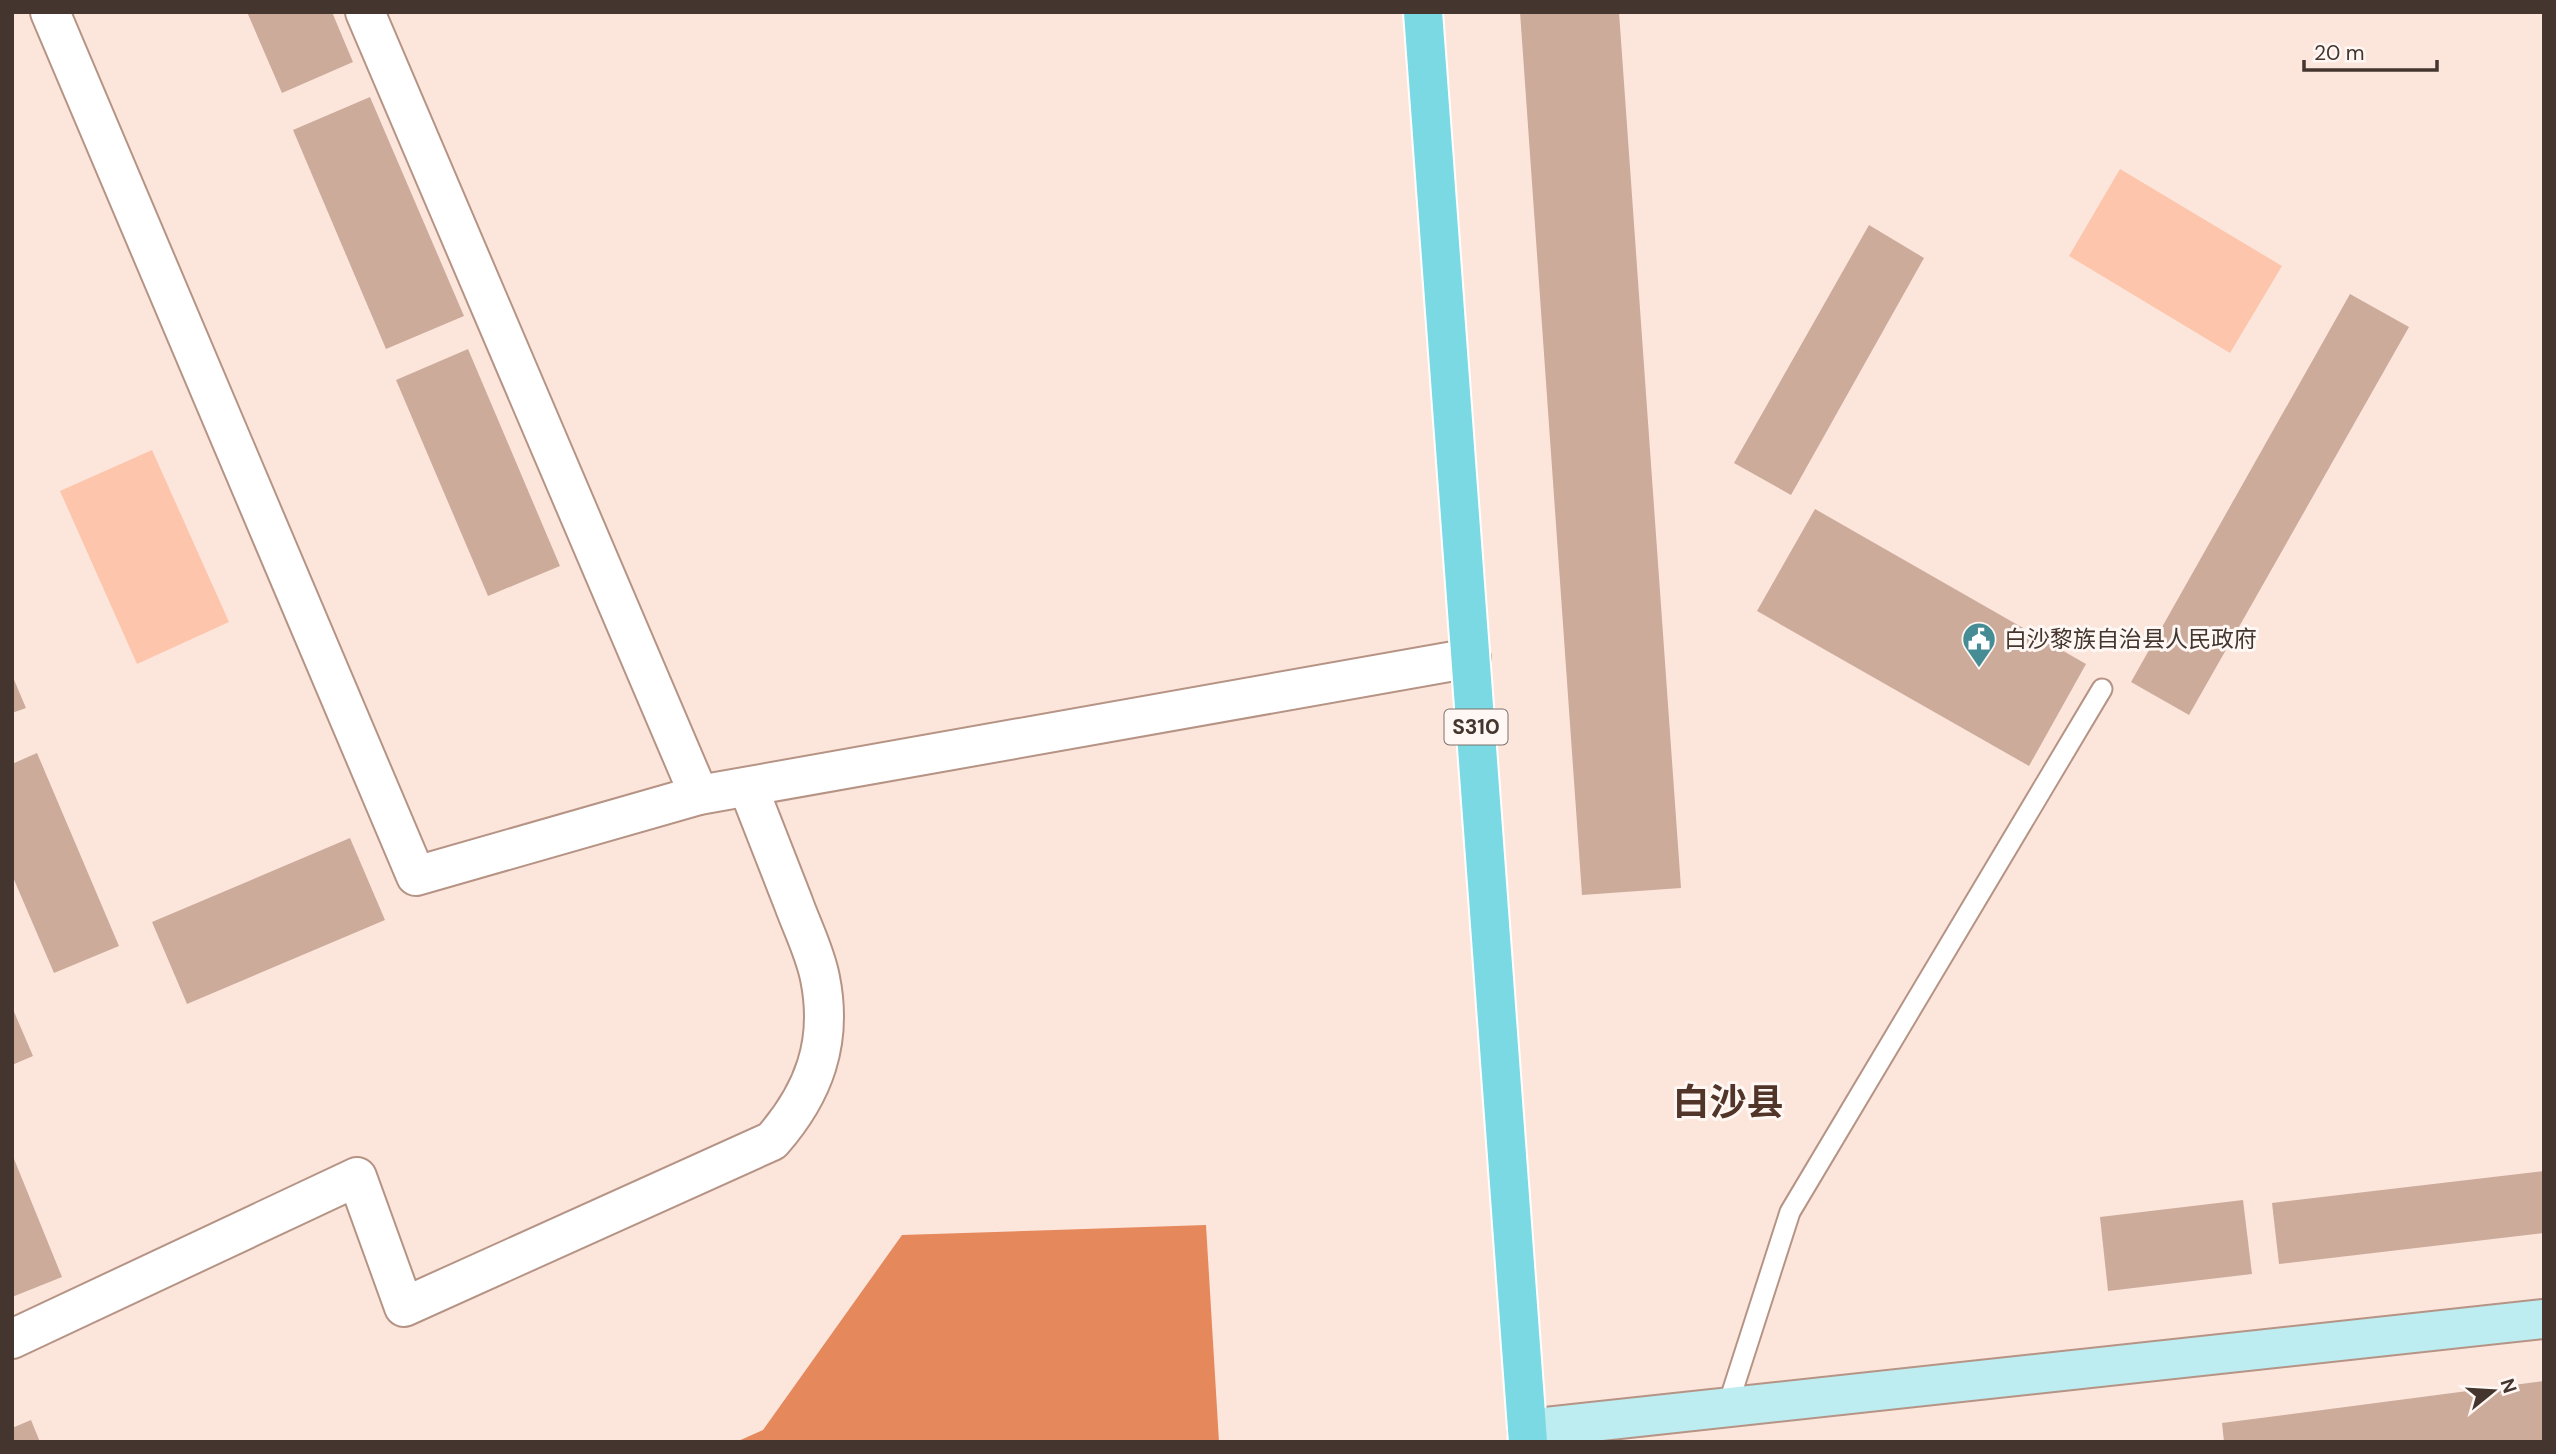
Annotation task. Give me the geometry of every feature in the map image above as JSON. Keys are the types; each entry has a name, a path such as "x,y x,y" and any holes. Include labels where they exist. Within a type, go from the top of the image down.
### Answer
{"main road":[{"name":"S310","path":"1423,12 1528,1436"}],"street":[{"path":"50,12 416,876 699,795 1471,658"},
{"path":"365,12 699,795"},
{"path":"12,1339 357,1177 404,1307 772,1141 807,1093 824,1035 824,1005 820,976 810,947 748,787"},
{"path":"1528,1436 1727,1408 2544,1319"}],"lane":[{"path":"1727,1408 1790,1212 2102,689"}],"shaded area":[{"path":"2120,169 2282,266 2230,353 2069,256"},
{"path":"152,450 229,622 137,664 60,491"},
{"path":"1206,1225 1219,1442 736,1442 763,1430 902,1235"}],"building":[{"path":"247,12 332,12 353,62 282,93"},
{"path":"1520,12 1619,12 1681,888 1582,895"},
{"path":"370,97 464,316 386,349 293,130"},
{"path":"1869,225 1924,258 1791,495 1734,463"},
{"path":"2350,294 2409,327 2189,715 2131,682"},
{"path":"468,349 560,566 488,596 396,380"},
{"path":"1815,509 2086,664 2029,766 1757,611"},
{"path":"12,675 26,708 12,713"},
{"path":"37,753 119,946 54,973 12,875 12,764"},
{"path":"350,838 385,920 187,1004 152,922"},
{"path":"12,1007 33,1056 12,1065"},
{"path":"12,1154 62,1277 12,1297"},
{"path":"2544,1171 2544,1233 2279,1264 2272,1203"},
{"path":"2243,1200 2252,1274 2108,1291 2100,1217"},
{"path":"2544,1381 2544,1442 2224,1442 2222,1423"},
{"path":"31,1420 40,1442 12,1442 12,1428"}],"place":[{"name":"白沙黎族自治县人民政府","path":"1979,669"}],"district":[{"name":"白沙县","path":"1728,1102"}]}
